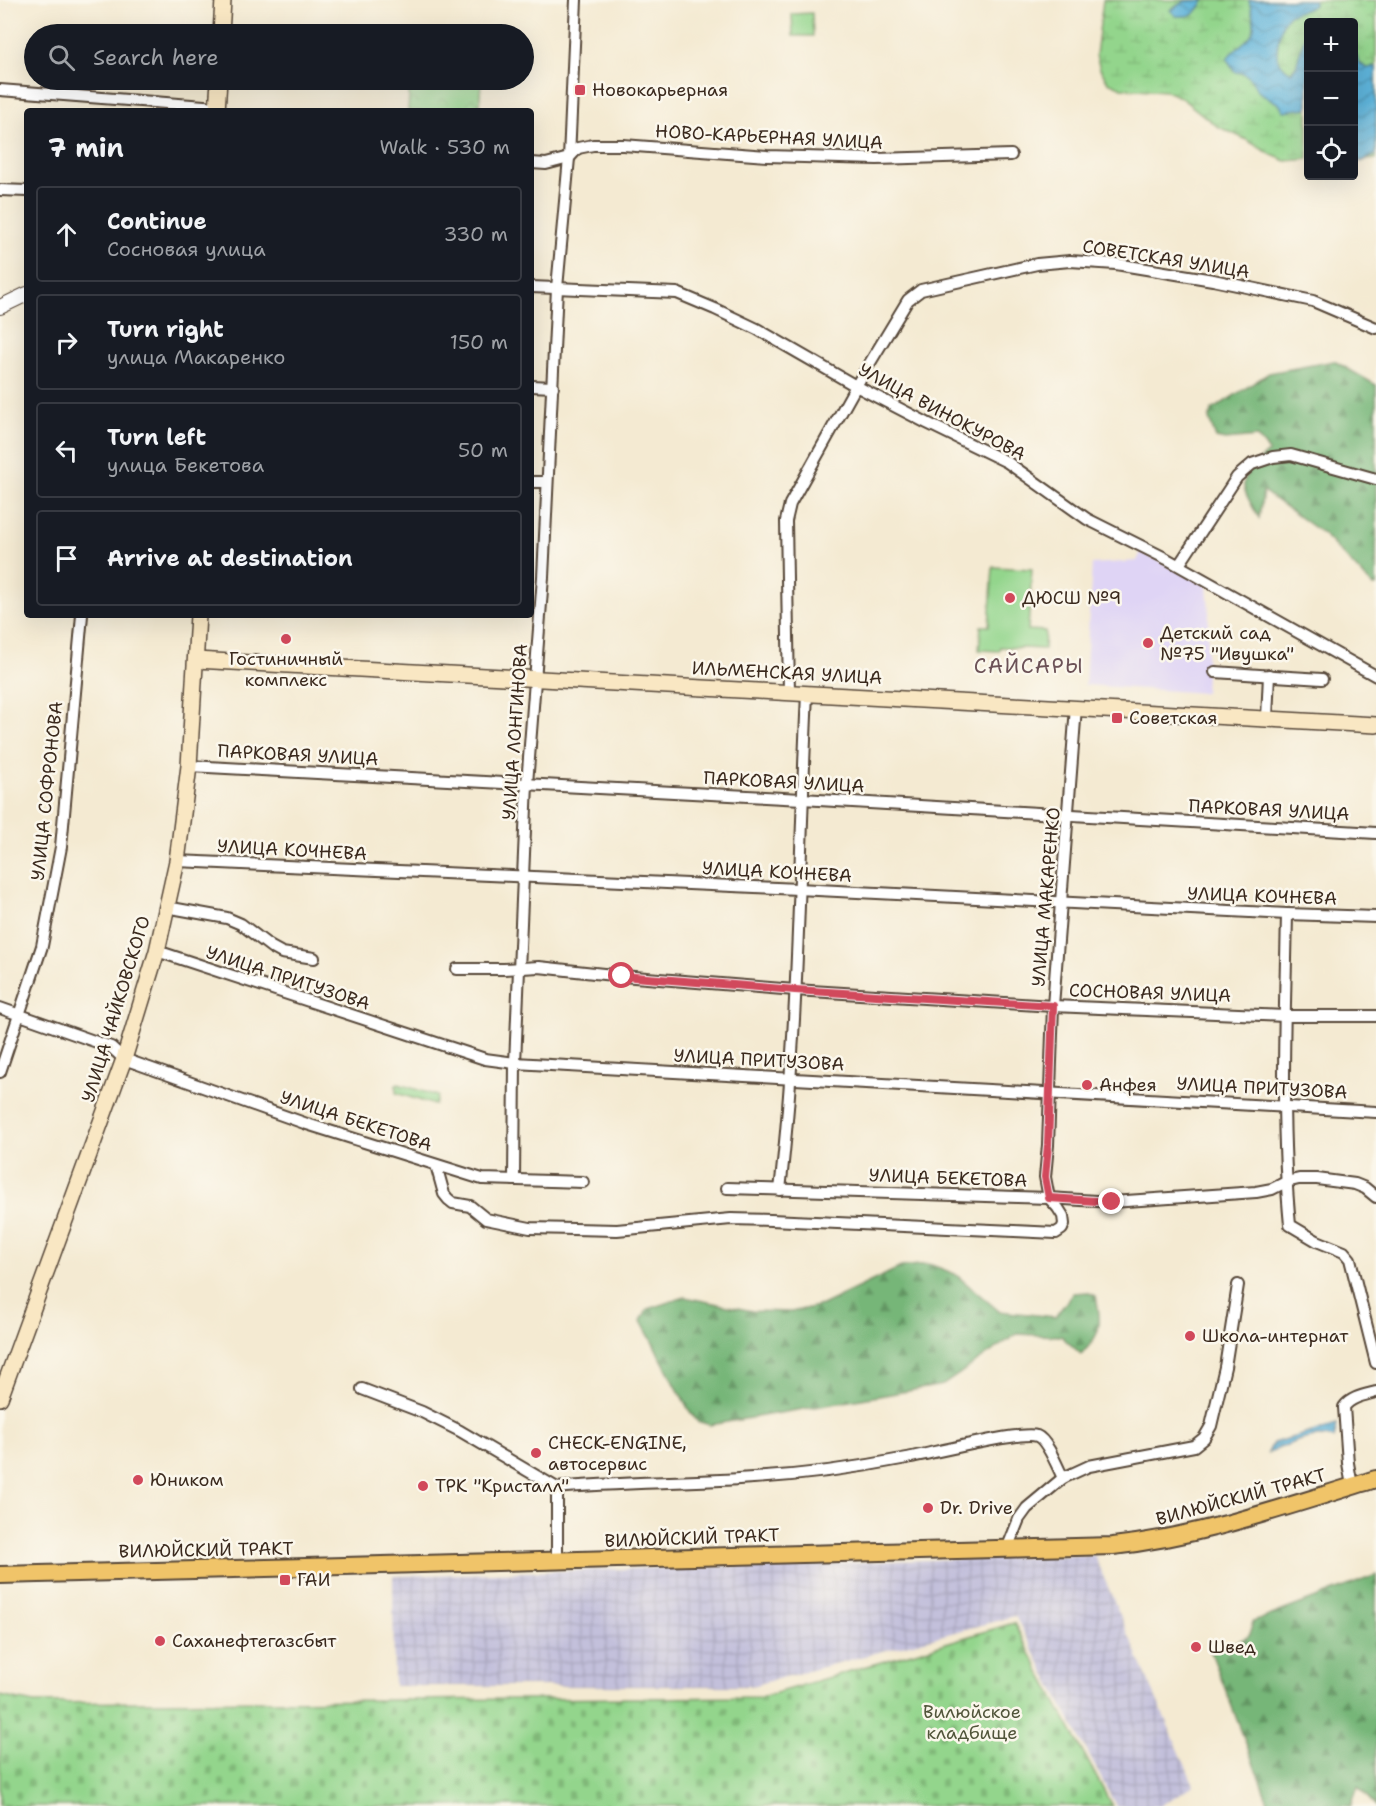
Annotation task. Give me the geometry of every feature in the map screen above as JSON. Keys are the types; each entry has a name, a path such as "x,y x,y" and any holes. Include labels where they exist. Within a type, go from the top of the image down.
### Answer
{"main road":[{"path":"222,24 223,0"},
{"path":"217,108 218,90"},
{"name":"УЛИЦА ЧАЙКОВСКОГО","path":"0,1398 124,1059 157,951 177,861 189,766 198,618"},
{"name":"ИЛЬМЕНСКАЯ УЛИЦА","path":"196,660 1376,725"},
{"name":"ВИЛЮЙСКИЙ ТРАКТ","path":"0,1575 1113,1546 1149,1542 1215,1528 1376,1479"}],"street":[{"name":"УЛИЦА ЛОНГИНОВА","path":"514,1180 515,1063 527,784 535,680 537,577 548,482 557,288 569,159 576,0"},
{"path":"0,90 206,108"},
{"name":"НОВО-КАРЬЕРНАЯ УЛИЦА","path":"534,163 546,164 569,159 579,148 593,145 623,145 766,156 877,159 1011,155"},
{"path":"0,190 24,191"},
{"name":"СОВЕТСКАЯ УЛИЦА","path":"789,693 786,522 790,504 856,386 908,300 921,290 1036,264 1070,261 1116,264 1214,280 1313,301 1376,328"},
{"name":"УЛИЦА ВИНОКУРОВА","path":"534,287 677,293 705,304 757,329 856,386 1007,462 1087,519 1179,565 1376,676"},
{"path":"0,307 24,295"},
{"path":"534,386 553,387"},
{"path":"1179,565 1237,477 1252,464 1273,457 1291,455 1376,479"},
{"path":"534,482 548,482"},
{"name":"УЛИЦА СОФРОНОВА","path":"0,1072 42,946 61,847 82,618"},
{"path":"1215,672 1322,679"},
{"path":"1267,718 1269,675"},
{"path":"780,1190 786,1148 795,990 807,694"},
{"name":"УЛИЦА МАКАРЕНКО","path":"1049,1198 1045,1177 1051,1092 1053,1006 1076,707"},
{"name":"ПАРКОВАЯ УЛИЦА","path":"189,766 1376,833"},
{"name":"УЛИЦА КОЧНЕВА","path":"177,861 798,889 1061,904 1376,916"},
{"path":"166,907 227,918 241,924 282,953 314,958"},
{"path":"1287,914 1283,1105 1290,1225 1344,1252 1350,1259 1376,1363"},
{"name":"УЛИЦА ПРИТУЗОВА","path":"157,951 481,1058 515,1063 1376,1112"},
{"name":"СОСНОВАЯ УЛИЦА","path":"457,969 539,967 795,990 1053,1006 1285,1016 1376,1016"},
{"name":"УЛИЦА БЕКЕТОВА","path":"0,1008 111,1047 124,1059 307,1124 482,1179 583,1182"},
{"path":"436,1165 444,1194 453,1203 470,1206 486,1220 550,1229 617,1230 751,1219 1056,1233 1065,1224 1063,1216 1049,1198"},
{"name":"УЛИЦА БЕКЕТОВА","path":"727,1188 1112,1202 1256,1192 1272,1189 1286,1182 1317,1179 1340,1181 1365,1188 1376,1197"},
{"path":"1007,1549 1019,1520 1028,1508 1063,1479 1089,1466 1194,1446 1204,1438 1211,1426 1225,1367 1238,1285"},
{"path":"362,1389 430,1416 557,1488 598,1484 753,1478 850,1469 985,1441 1029,1435 1037,1436 1043,1441 1063,1479"},
{"path":"1352,1486 1344,1407 1354,1398 1376,1392"},
{"path":"557,1488 557,1561"}],"shaded area":[{"name":"Детский сад №75 \"Ивушка\"","path":"1141,552 1207,585 1209,612 1205,693 1085,685 1092,564 1137,561"},
{"path":"1094,1555 1194,1785 1160,1806 1116,1806 1015,1616 751,1686 394,1686 393,1576"}],"green space":[{"path":"1103,0 1376,0 1376,159 1358,161 1358,18 1304,18 1304,159 1286,161 1272,155 1217,126 1180,97 1166,91 1122,88 1108,82 1100,69 1096,55"},
{"path":"812,13 813,36 793,36 792,14"},
{"path":"409,90 480,90 479,108 408,108"},
{"path":"1334,361 1376,385 1376,586 1373,586 1323,534 1263,491 1259,518 1247,495 1244,481 1269,451 1257,437 1225,440 1216,438 1209,419 1212,410 1269,373"},
{"name":"ДЮСШ №9","path":"993,567 1032,569 1028,630 1045,631 1044,649 1000,647 999,651 979,650 981,626 989,626"},
{"path":"396,1085 438,1096 435,1105 396,1093"},
{"path":"929,1264 955,1274 999,1311 1055,1317 1073,1293 1087,1292 1096,1296 1099,1314 1097,1334 1081,1354 1061,1336 1017,1334 943,1385 710,1425 697,1421 689,1410 641,1321 647,1309 685,1297 752,1311 791,1312 822,1305 901,1267"},
{"path":"1376,1575 1376,1806 1358,1787 1351,1806 1270,1806 1211,1652 1248,1637 1253,1622"},
{"name":"Вилюйское кладбище","path":"1014,1623 1112,1806 0,1806 0,1696 34,1703 762,1697"}],"water":[{"path":"1205,0 1196,12 1187,16 1176,16 1170,10 1185,1"},
{"path":"1249,0 1314,0 1314,5 1311,7 1291,14 1285,19 1277,52 1279,62 1291,72 1296,66 1304,39 1304,108 1284,111 1279,104 1259,92 1249,77 1235,72 1227,59 1251,35 1254,22"},
{"path":"1358,60 1367,68 1376,67 1376,155 1358,161"},
{"path":"1337,1425 1334,1439 1309,1438 1268,1453 1273,1443"}],"place":[{"name":"Новокарьерная","path":"580,90"},
{"name":"ДЮСШ №9","path":"1010,598"},
{"name":"Гостиничный комплекс","path":"286,639"},
{"name":"Детский сад №75 \"Ивушка\"","path":"1148,643"},
{"name":"Советская","path":"1117,718"},
{"name":"Анфея","path":"1087,1085"},
{"name":"Школа-интернат","path":"1190,1336"},
{"name":"CHECK-ENGINE, автосервис","path":"536,1453"},
{"name":"Юником","path":"138,1480"},
{"name":"ТРК \"Кристалл\"","path":"423,1486"},
{"name":"Dr. Drive","path":"928,1508"},
{"name":"ГАИ","path":"285,1580"},
{"name":"Саханефтегазсбыт","path":"160,1641"},
{"name":"Швед","path":"1196,1647"}],"district":[{"name":"САЙСАРЫ","path":"1029,666"}],"route":[{"path":"622,976 795,990 1053,1006 1051,1092 1045,1177 1049,1198 1112,1202"}]}
